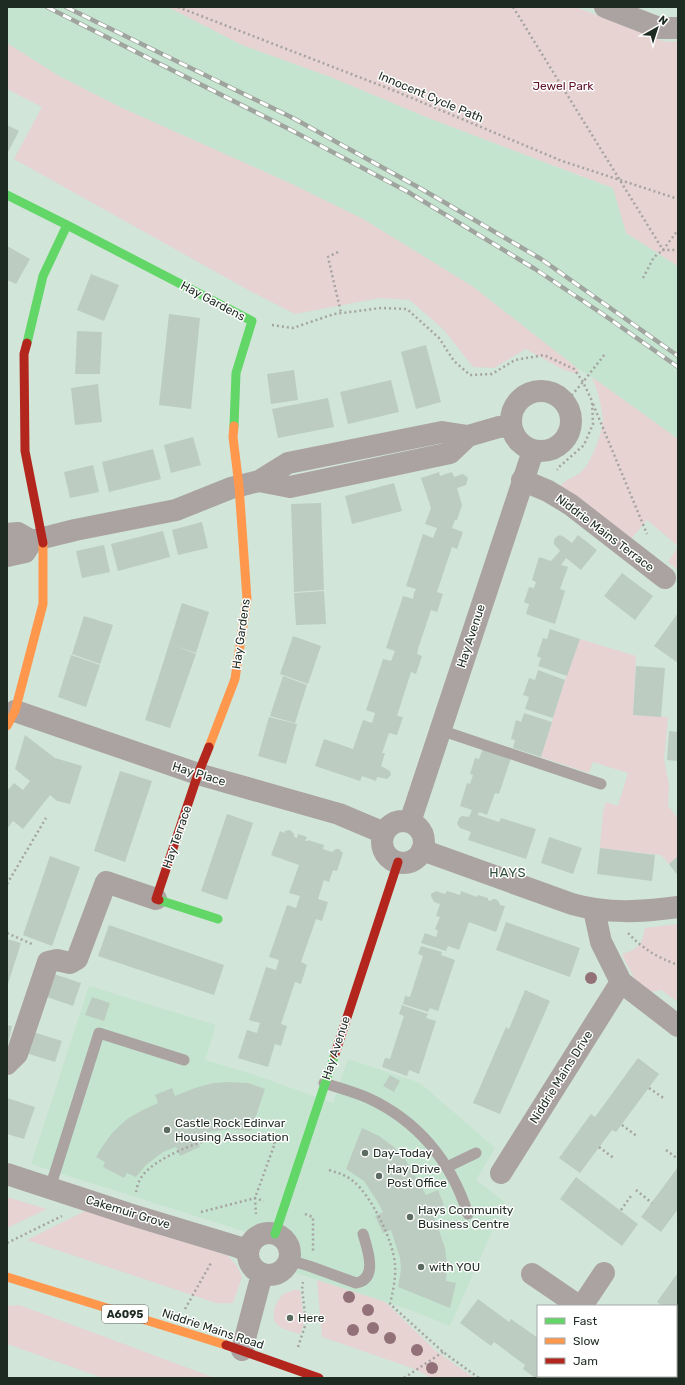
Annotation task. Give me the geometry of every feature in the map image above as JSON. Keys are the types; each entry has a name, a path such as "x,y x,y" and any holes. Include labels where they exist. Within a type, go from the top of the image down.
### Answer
{"street":[{"path":"605,7 659,28 678,28"},
{"name":"Hay Gardens","path":"7,195 252,321 236,372 233,438 249,484 247,599 235,679 198,774"},
{"path":"11,719 43,604 37,540 25,451 24,354 44,276 67,225"},
{"path":"538,391 548,392 557,396 565,403 571,420 570,430 560,445 543,451 533,450 518,442 511,426 511,416 514,406 520,399 538,391"},
{"path":"7,556 24,552 37,540 75,530 176,510 249,484 288,463 442,432 468,436 499,427 511,426"},
{"name":"Hay Avenue","path":"410,822 533,450"},
{"name":"Niddrie Mains Terrace","path":"522,480 548,491 571,505 665,578"},
{"path":"7,534 18,533 37,540"},
{"name":"Hay Place","path":"11,719 339,814 384,833"},
{"name":"Hay Terrace","path":"156,899 198,774"},
{"path":"404,821 410,822 415,825 422,834 424,845 418,856 413,861 406,863 398,862 393,860 384,851 382,845 384,833 392,824 404,821"},
{"path":"422,850 572,904 600,910 631,912 678,907"},
{"name":"Hay Avenue","path":"260,1241 284,1207 398,862"},
{"path":"7,1064 17,1054 48,962 57,960 70,964 77,959 106,882 218,919"},
{"path":"600,910 601,942 621,982 678,1026"},
{"name":"Niddrie Mains Drive","path":"501,1173 621,982"},
{"name":"Cakemuir Grove","path":"7,1174 129,1214 222,1242 260,1241"},
{"path":"260,1241 285,1242 290,1254 289,1260 286,1266 276,1274 269,1275 257,1272 250,1263 260,1241"},
{"path":"581,1305 604,1273"},
{"path":"242,1350 262,1274"},
{"path":"532,1274 578,1305"},
{"name":"Niddrie Mains Road","path":"7,1277 242,1350 320,1378"}],"lane":[{"path":"440,730 601,784"},
{"path":"50,1188 100,1033 184,1060"},
{"path":"324,1084 368,1098 397,1114 412,1126 425,1138 447,1167 455,1181 468,1214"},
{"path":"447,1167 476,1153"},
{"path":"289,1260 356,1283 360,1282 366,1277 370,1264 363,1234"}],"path":[{"name":"Innocent Cycle Path","path":"178,7 395,91 562,161 678,199"},
{"path":"513,7 663,250"},
{"path":"643,278 654,257 663,250 678,230"},
{"path":"663,250 678,250"},
{"path":"338,252 328,257 341,313"},
{"path":"252,321 293,328 334,314 380,308 407,309 439,338 454,361 470,375 492,374 515,360 544,355 574,369 583,382 592,401 650,541"},
{"path":"565,403 605,354"},
{"path":"548,491 559,467 584,446 593,424 592,401"},
{"path":"7,884 46,818"},
{"path":"600,910 639,945 660,958 678,965"},
{"path":"7,933 42,949 48,962"},
{"path":"649,1088 665,1099"},
{"path":"622,1125 638,1137"},
{"path":"129,1214 140,1178 150,1167 167,1156 224,1135 257,1137 275,1143 255,1198 260,1241"},
{"path":"599,1147 615,1159"},
{"path":"666,1150 678,1159"},
{"path":"329,1170 343,1174 364,1191 382,1224 395,1261 395,1277 390,1304 443,1352 479,1378"},
{"path":"636,1190 652,1202"},
{"path":"620,1210 631,1196"},
{"path":"184,1230 191,1215 255,1198 313,1217 313,1252 310,1266 303,1278 302,1289 306,1323 292,1369"},
{"path":"7,1243 92,1202"},
{"path":"175,1329 222,1242"},
{"path":"404,1378 443,1352"}],"shaded area":[{"path":"7,7 168,7 242,45 333,78 426,117 614,189 626,233 678,266 678,439 592,377 577,368 472,286 363,219 294,185 118,106 59,76 7,43"},
{"path":"89,986 216,1025 205,1060 252,1074 333,1103 348,1059 420,1083 495,1148 476,1180 505,1202 450,1326 411,1310 290,1271 295,1251 294,1244 290,1236 283,1229 272,1225 257,1225 246,1232 31,1164"}],"green space":[{"name":"Jewel Park","path":"168,7 576,7 665,42 678,41 678,266 626,233 613,188 426,117 333,78 242,45"},
{"path":"7,43 59,76 118,106 294,185 363,219 472,286 577,368 579,374 564,370 526,349 494,368 473,367 444,330 410,300 380,298 295,314 250,291 14,159 42,107 7,89"},
{"path":"592,377 678,439 678,546 647,520 631,539 559,487 579,474 587,465 594,452 603,425 599,398"},
{"path":"678,547 678,570 668,562"},
{"path":"580,639 636,656 633,715 668,717 664,760 669,785 668,806 678,818 678,856 669,864 661,855 600,848 603,811 606,802 618,806 628,773 593,762 589,773 541,757 565,680"},
{"path":"678,924 678,1002 661,990 649,991 642,986 632,973 622,954 639,946 643,939 645,928"},
{"path":"7,1197 47,1209 7,1228"},
{"path":"89,1209 228,1256 237,1266 242,1277 233,1303 216,1303 27,1240"},
{"path":"317,1280 385,1302 436,1351 474,1378 432,1378 412,1368 322,1337"},
{"path":"294,1290 300,1290 304,1323 300,1334 279,1326 276,1324 274,1317 276,1304 281,1296"},
{"path":"19,1305 215,1378 103,1378 7,1344 7,1306"}],"building":[{"path":"7,125 19,131 7,154"},
{"path":"7,246 30,259 16,284 7,280"},
{"path":"91,274 119,285 104,321 77,310"},
{"path":"169,314 200,318 191,409 159,405"},
{"path":"77,331 102,332 100,374 75,374"},
{"path":"426,345 441,402 416,409 401,352"},
{"path":"294,370 298,400 271,404 267,374"},
{"path":"391,380 399,412 348,424 340,392"},
{"path":"98,384 102,422 75,425 71,388"},
{"path":"328,398 334,427 278,438 272,409"},
{"path":"193,437 201,465 171,473 164,445"},
{"path":"153,449 161,479 109,492 102,462"},
{"path":"93,465 99,492 70,498 64,472"},
{"path":"439,472 440,476 452,472 454,477 463,474 468,478 466,485 457,488 462,505 457,520 455,520 452,528 463,532 457,549 452,547 437,592 443,594 437,612 431,610 419,646 417,654 422,656 416,674 411,672 397,716 403,717 397,735 389,733 382,753 385,753 381,766 390,771 391,775 387,779 377,777 376,781 362,776 360,781 315,766 324,739 353,749 363,720 372,723 375,713 366,710 383,659 391,661 395,651 386,648 403,596 413,599 416,589 406,586 423,534 433,538 437,528 425,524 431,508 421,478"},
{"path":"394,483 402,511 352,524 345,496"},
{"path":"321,503 324,590 294,592 291,504"},
{"path":"202,522 208,548 178,555 172,530"},
{"path":"163,531 170,557 118,571 111,544"},
{"path":"560,535 572,543 578,535 597,550 581,570 566,558 561,565 568,567 560,589 565,591 555,624 526,614 529,604 524,602 529,587 534,588 536,582 532,580 539,557 551,561 560,551 554,544 554,540"},
{"path":"104,545 110,572 82,578 76,551"},
{"path":"622,573 653,596 635,620 604,596"},
{"path":"324,591 326,624 296,625 294,593"},
{"path":"182,603 209,612 196,653 176,646 196,654 170,728 145,720"},
{"path":"678,613 678,663 654,646"},
{"path":"84,616 113,625 100,664 72,654"},
{"path":"550,629 580,639 567,676 538,666 541,658 537,656 543,638 547,639"},
{"path":"293,636 321,646 308,684 280,674"},
{"path":"71,655 100,665 86,707 58,697"},
{"path":"636,666 665,668 661,717 633,715"},
{"path":"538,670 565,680 553,718 525,709 529,697 523,695 529,678 535,680"},
{"path":"283,676 307,685 295,723 270,716"},
{"path":"524,713 552,722 541,757 513,748 515,740 511,739 516,720 521,722"},
{"path":"269,717 297,724 286,764 258,756"},
{"path":"669,731 678,732 678,761 667,760"},
{"path":"25,735 55,758 82,766 70,804 57,801 50,795 23,829 13,821 7,829 7,791 14,783 23,790 30,781 15,769"},
{"path":"483,748 511,758 499,794 495,793 487,815 479,812 478,815 499,822 501,818 536,829 526,859 468,840 471,832 460,828 457,824 459,818 462,816 469,817 472,810 460,806 467,783 470,784 473,775 470,774 475,758 479,759"},
{"path":"120,771 152,781 125,862 94,851"},
{"path":"227,814 253,823 227,900 201,891"},
{"path":"290,830 294,834 294,837 297,838 298,834 307,837 305,841 308,840 324,845 323,849 332,852 339,849 343,853 337,871 333,870 329,882 324,880 318,899 328,902 322,921 316,919 301,962 307,965 301,984 295,982 281,1024 287,1026 281,1046 275,1044 268,1067 238,1058 247,1030 257,1033 260,1023 249,1020 266,967 276,970 279,960 269,957 287,905 296,908 300,896 289,893 299,865 271,855 280,831 284,833 285,831"},
{"path":"549,837 582,848 573,874 541,863"},
{"path":"600,848 655,855 652,881 597,874"},
{"path":"50,856 80,867 52,946 23,935"},
{"path":"678,856 678,876 669,864"},
{"path":"436,891 445,894 447,891 460,895 461,891 477,897 478,895 488,898 490,901 496,899 500,905 505,906 496,932 469,922 459,950 448,946 446,951 421,943 425,933 436,937 438,931 435,929 440,917 436,916 440,904 434,902 431,896 431,894"},
{"path":"506,922 580,948 570,977 496,950"},
{"path":"109,925 224,965 214,995 98,956"},
{"path":"7,939 21,943 7,987"},
{"path":"421,946 442,952 441,955 455,960 438,1011 430,1008 428,1012 403,1004 405,996 410,997 423,956 418,954"},
{"path":"51,973 81,983 73,1006 44,996"},
{"path":"525,990 550,1001 500,1114 473,1103 506,1027 509,1029"},
{"path":"92,997 110,1003 104,1021 85,1015"},
{"path":"402,1005 428,1014 426,1018 436,1021 419,1074 409,1070 407,1076 382,1067 385,1058 390,1059 404,1016 399,1014"},
{"path":"7,1025 12,1026 8,1044 7,1044"},
{"path":"33,1032 62,1041 55,1062 26,1053"},
{"path":"638,1058 659,1074 616,1132 612,1130 580,1173 559,1158 591,1114 595,1117"},
{"path":"390,1075 400,1081 394,1092 383,1086"},
{"name":"Castle Rock Edinvar Housing Association","path":"213,1083 248,1083 265,1089 251,1131 230,1129 209,1132 196,1138 200,1147 180,1156 176,1147 163,1152 146,1165 136,1177 127,1173 124,1178 103,1167 105,1162 96,1157 112,1133 127,1119 158,1103 155,1095 172,1088 175,1096"},
{"path":"7,1098 35,1107 24,1139 7,1134"},
{"name":"Hays Community Business Centre","path":"362,1128 379,1136 394,1147 407,1162 426,1195 438,1190 444,1205 432,1210 445,1248 447,1264 446,1281 456,1283 450,1308 398,1287 401,1270 400,1258 391,1230 383,1233 375,1216 383,1212 377,1201 364,1181 346,1169"},
{"path":"678,1167 678,1209 661,1232 641,1217"},
{"path":"576,1177 638,1224 622,1246 560,1199"},
{"path":"677,1274 678,1317 677,1305 662,1305 657,1302"},
{"path":"478,1299 509,1322 511,1319 537,1337 537,1377 586,1378 535,1378 523,1369 525,1365 494,1342 491,1346 460,1323"}],"railway":[{"path":"47,7 289,129 408,192 535,269 678,367"},
{"path":"66,7 293,118 425,191 541,259 678,356"}],"traffic: fast":[{"path":"7,195 67,225 43,276 27,343"},
{"path":"67,225 252,321 236,373 234,426"},
{"path":"159,900 218,919"},
{"path":"275,1234 335,1054"}],"traffic: slow":[{"path":"209,747 235,679 247,599 239,486 233,437 234,426"},
{"path":"7,726 15,711 43,604 43,543"},
{"path":"7,1277 226,1345"}],"traffic: jam":[{"path":"27,343 24,354 25,451 43,543"},
{"path":"159,900 156,899 198,774 209,747"},
{"path":"335,1054 398,862"},
{"path":"226,1345 319,1378"}],"place":[{"name":"Castle Rock Edinvar Housing Association","path":"167,1130"},
{"name":"Day-Today","path":"365,1153"},
{"name":"Hay Drive Post Office","path":"379,1176"},
{"name":"Hays Community Business Centre","path":"410,1217"},
{"name":"with YOU","path":"421,1267"},
{"name":"Here","path":"290,1318"}],"district":[{"name":"HAYS","path":"508,872"}]}
